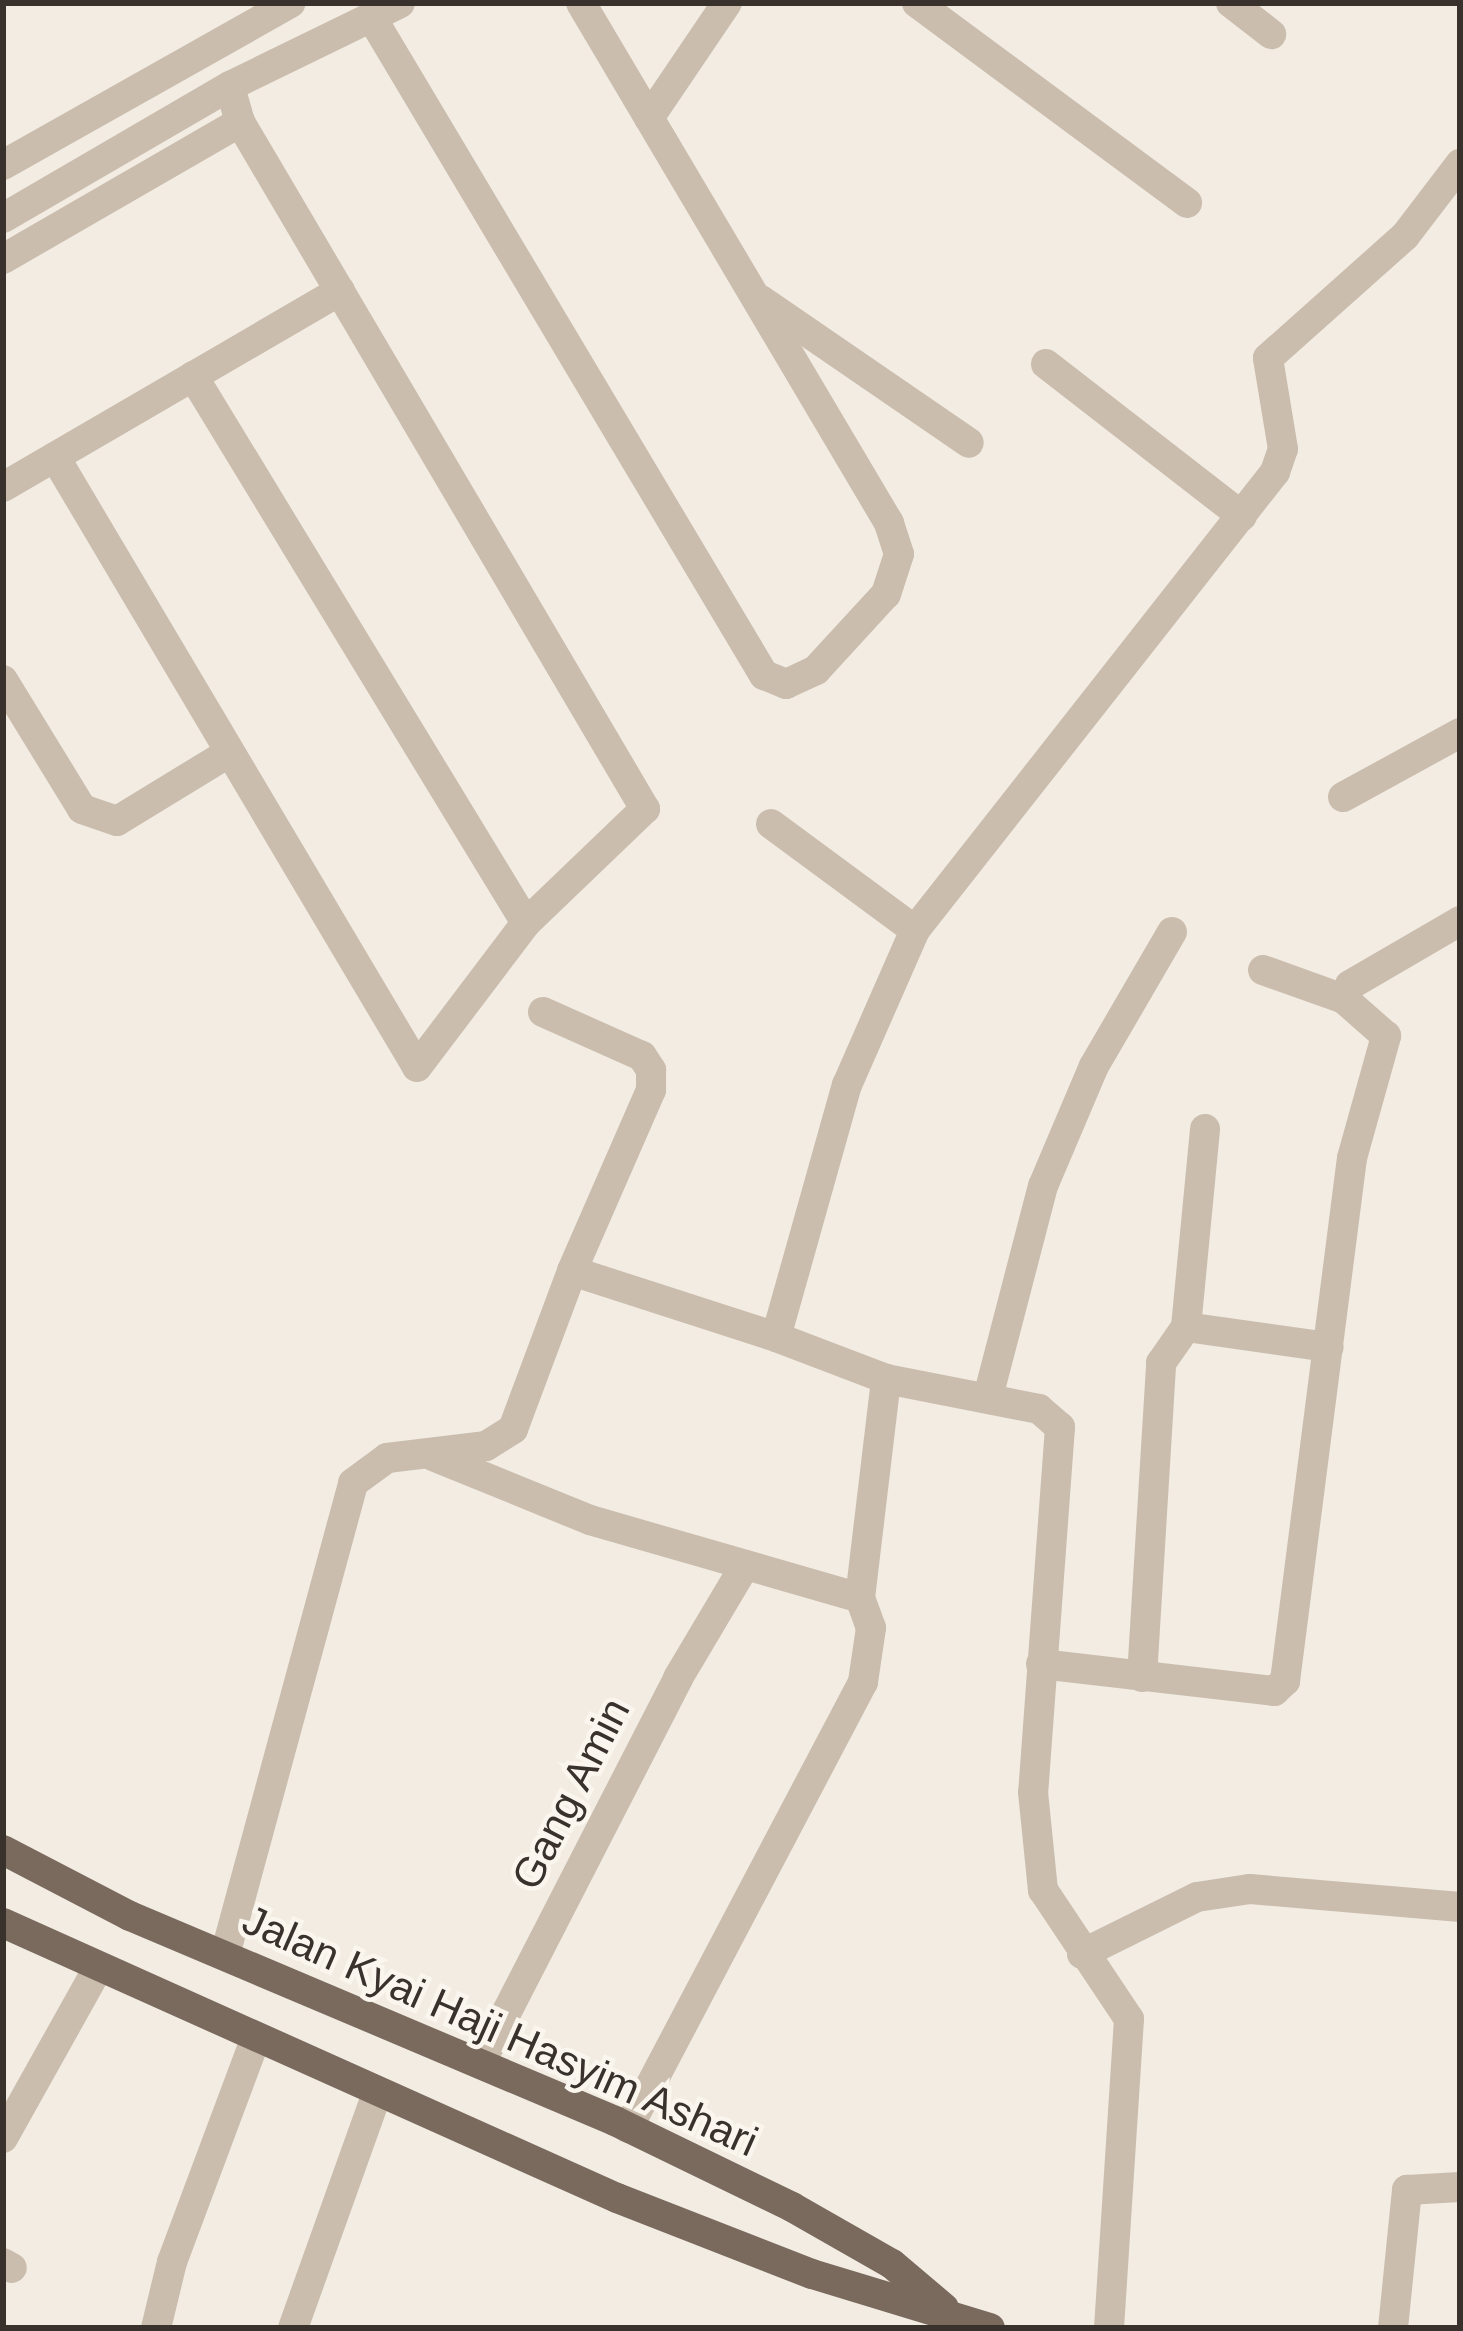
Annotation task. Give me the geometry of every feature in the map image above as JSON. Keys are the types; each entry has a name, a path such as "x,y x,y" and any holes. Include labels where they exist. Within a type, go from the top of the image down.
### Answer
{"main road":[{"name":"Jalan Kyai Haji Hasyim Ashari","path":"3,1850 225,1955 628,2128 842,2235 949,2312"},
{"name":"Jalan Kyai Haji Hasyim Ashari","path":"3,1924 255,2040 754,2252 990,2328"}],"street":[{"path":"3,165 290,3"},
{"path":"3,218 230,86 400,3"},
{"path":"372,18 764,675 786,684 817,670 886,594 899,554 889,523 581,3"},
{"path":"649,118 727,3"},
{"path":"917,3 1187,202"},
{"path":"1231,3 1271,34"},
{"path":"55,457 417,1067 526,923 645,809 239,122 230,86"},
{"path":"3,259 239,122"},
{"path":"776,1337 847,1084 915,930 1242,516 1283,449 1268,358 1405,236 1460,164"},
{"path":"3,487 340,291"},
{"path":"754,295 969,443"},
{"path":"1046,364 1242,516"},
{"path":"193,376 526,923"},
{"path":"3,680 82,809 117,821 230,752"},
{"path":"1343,797 1460,733"},
{"path":"771,824 915,930"},
{"path":"1344,999 1350,985 1460,921"},
{"path":"988,1396 1043,1186 1094,1066 1172,932"},
{"path":"1041,1664 1274,1691 1285,1681 1352,1158 1385,1041 1344,999 1263,970"},
{"path":"225,1955 340,1510 352,1483 387,1458 486,1446 513,1429 572,1270 651,1090 651,1070 642,1057 543,1012"},
{"path":"1142,1677 1161,1363 1186,1327 1204,1129"},
{"path":"572,1270 776,1337 886,1379 988,1396 1051,1414 1060,1427 1034,1792 1042,1890 1082,1954 1120,2000 1131,2038 1109,2328"},
{"path":"1186,1327 1329,1347"},
{"path":"628,2128 847,1721 871,1636 860,1598 886,1379"},
{"path":"433,1456 590,1520 860,1598"},
{"name":"Gang Amin","path":"480,2065 678,1678 744,1567"},
{"path":"1082,1954 1157,1913 1250,1889 1460,1907"},
{"path":"3,2138 97,1970"},
{"path":"156,2328 172,2262 255,2040"},
{"path":"293,2328 377,2093"},
{"path":"1394,2328 1407,2190 1460,2187"}]}
